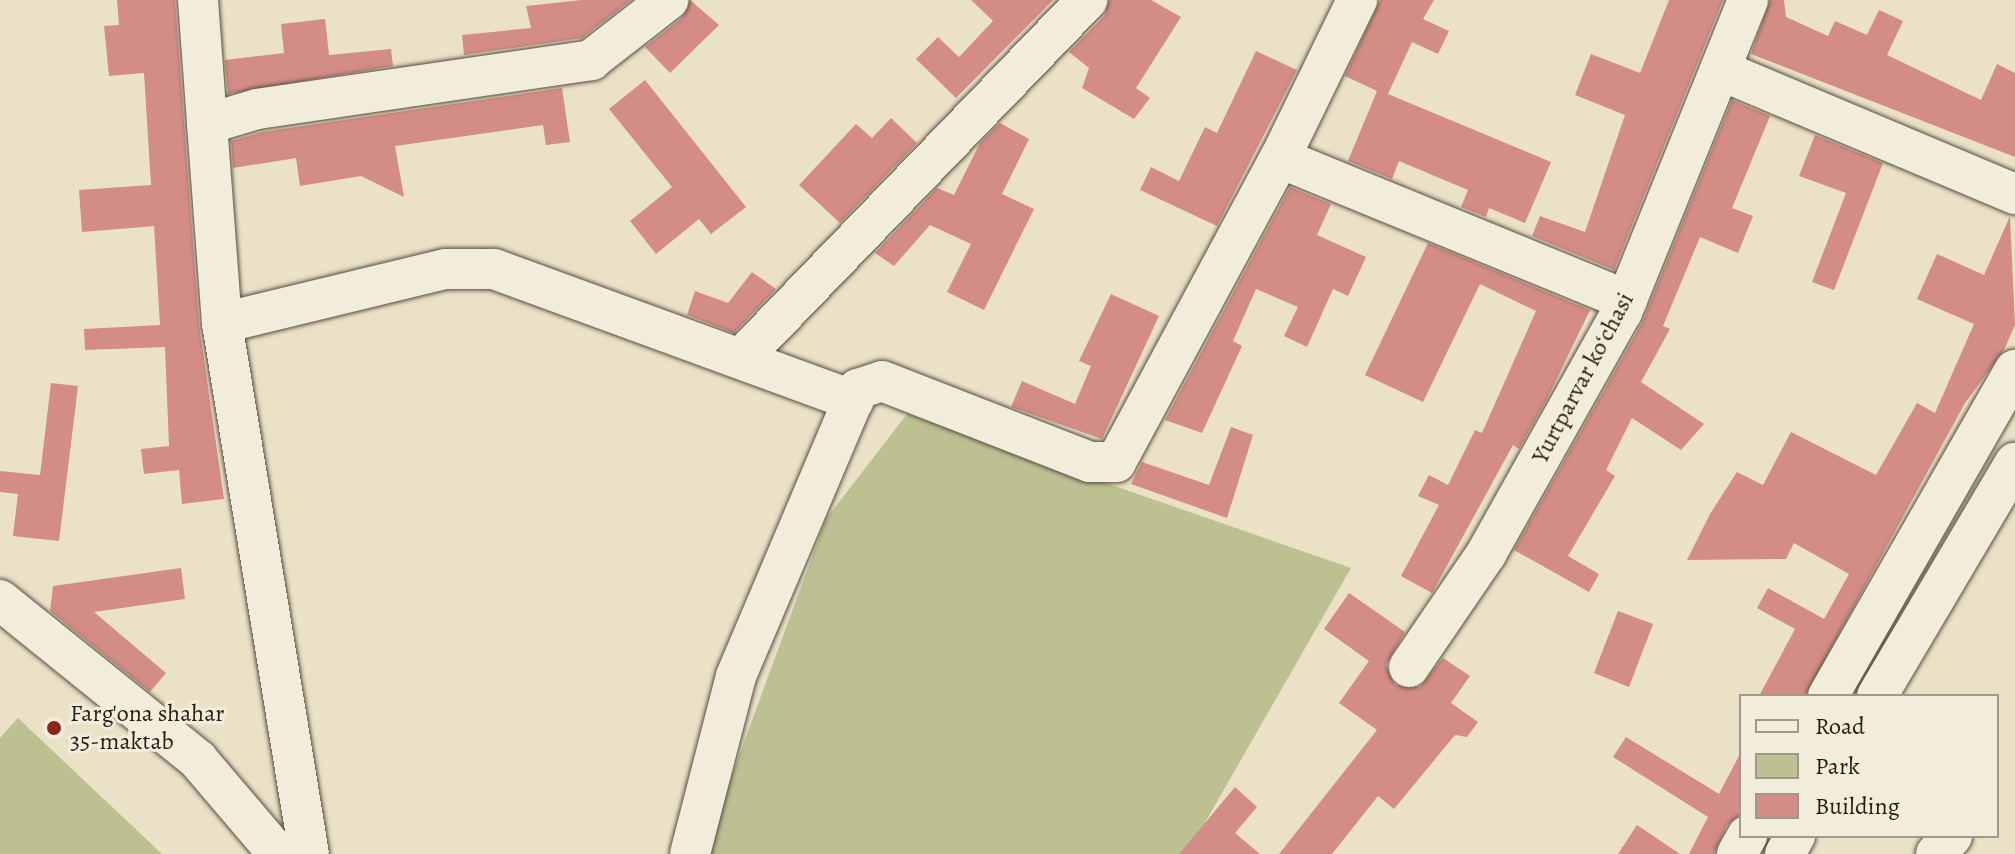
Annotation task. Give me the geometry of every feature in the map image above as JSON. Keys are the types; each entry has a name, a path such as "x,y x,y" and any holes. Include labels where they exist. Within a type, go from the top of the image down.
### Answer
{"street":[{"path":"198,0 222,323 309,854"},
{"path":"207,124 257,109 591,60 668,0"},
{"path":"751,348 1087,0"},
{"path":"690,854 736,676 858,389 882,381 1090,462 1116,462 1280,158 1357,0"},
{"name":"Yurtparvar koʻchasi","path":"1409,667 1486,554 1627,300 1748,0"},
{"path":"1720,70 2015,194"},
{"path":"1280,158 1627,300"},
{"path":"222,323 446,269 494,269 854,401"},
{"path":"1829,694 2015,370"},
{"path":"1878,694 2015,463"},
{"path":"0,600 198,760 278,854"},
{"path":"1936,854 1950,838"}],"green space":[{"path":"907,414 1351,568 1187,854 703,854 826,519"},
{"path":"18,718 162,854 0,854 0,738"}],"building":[{"path":"117,0 175,0 199,325 224,499 182,504 179,470 144,474 141,449 169,446 165,347 85,350 84,329 160,325 154,226 82,232 79,190 151,185 144,73 109,76 104,26 119,25"},
{"path":"582,0 631,0 582,38 464,55 462,35 531,28 526,6"},
{"path":"690,0 719,25 670,73 645,47 682,18"},
{"path":"971,0 1053,0 956,98 916,59 938,37 959,57 993,21"},
{"path":"1109,0 1151,0 1181,17 1136,88 1150,98 1134,119 1082,88 1089,68 1069,52 1104,16"},
{"path":"1380,0 1434,0 1423,19 1449,31 1438,54 1412,42 1388,94 1551,162 1525,223 1489,208 1486,217 1461,207 1468,190 1399,161 1392,179 1348,161 1377,91 1345,76"},
{"path":"1669,0 1723,0 1614,270 1532,236 1540,216 1585,232 1625,115 1575,95 1591,54 1640,73"},
{"path":"1770,0 1784,0 1786,17 1828,36 1835,21 1867,35 1879,10 1903,21 1887,55 1981,100 1997,64 2015,73 2015,157 1751,54"},
{"path":"325,19 329,55 391,49 393,66 228,94 225,60 284,53 281,24"},
{"path":"1256,51 1297,70 1217,226 1140,190 1151,167 1179,181 1205,127 1217,133"},
{"path":"645,80 746,207 711,234 699,219 656,254 630,221 672,187 609,109"},
{"path":"562,88 570,142 546,145 543,125 395,146 404,197 361,176 300,186 296,158 233,168 231,141 262,132"},
{"path":"1732,100 1770,116 1732,208 1753,216 1738,253 1700,237 1663,326 1670,329 1641,382 1704,424 1681,450 1632,418 1606,470 1615,476 1568,556 1599,574 1589,592 1514,550 1642,323"},
{"path":"891,118 917,143 840,223 799,185 856,124 872,138"},
{"path":"1000,123 1029,139 1002,194 1034,209 984,310 947,292 971,244 930,225 894,266 875,253 937,188 954,195 980,143"},
{"path":"1815,135 1883,163 1834,290 1812,282 1846,193 1799,176"},
{"path":"1290,187 1331,204 1317,235 1366,257 1348,296 1333,289 1307,347 1284,336 1298,307 1256,289 1233,341 1242,346 1202,433 1165,420"},
{"path":"2010,216 2015,325 2004,350 1965,403 1806,694 1760,694 1795,629 1757,608 1768,588 1824,619 1849,574 1794,543 1786,559 1687,560 1710,514 1737,472 1763,485 1791,432 1876,475 1917,403 1935,413 1974,324 1917,299 1937,254 1984,275"},
{"path":"1428,243 1590,310 1547,399 1519,449 1513,445 1432,593 1401,576 1439,505 1418,496 1429,475 1448,485 1475,430 1482,433 1536,311 1480,284 1423,402 1365,375"},
{"path":"752,272 776,289 734,333 687,315 695,291 728,303"},
{"path":"1111,294 1159,316 1102,439 1011,407 1022,381 1075,404 1091,366 1079,361"},
{"path":"51,383 78,386 59,541 13,536 18,494 0,492 0,471 40,475"},
{"path":"1231,427 1253,435 1227,518 1131,484 1142,462 1209,485"},
{"path":"181,568 185,599 94,612 166,673 150,692 50,611 53,586"},
{"path":"1349,593 1405,632 1386,665 1395,685 1420,687 1443,658 1470,676 1451,703 1478,722 1467,737 1455,735 1394,809 1378,796 1332,854 1279,854 1377,730 1339,703 1369,661 1324,629"},
{"path":"1618,611 1653,624 1629,687 1594,673"},
{"path":"1626,737 1719,794 1739,756 1739,816 1727,825 1714,854 1689,854 1708,817 1613,757"},
{"path":"1235,787 1257,807 1235,833 1260,854 1179,854"},
{"path":"1637,825 1680,854 1618,854"}],"place":[{"name":"Farg'ona shahar 35-maktab","path":"54,728"}]}
